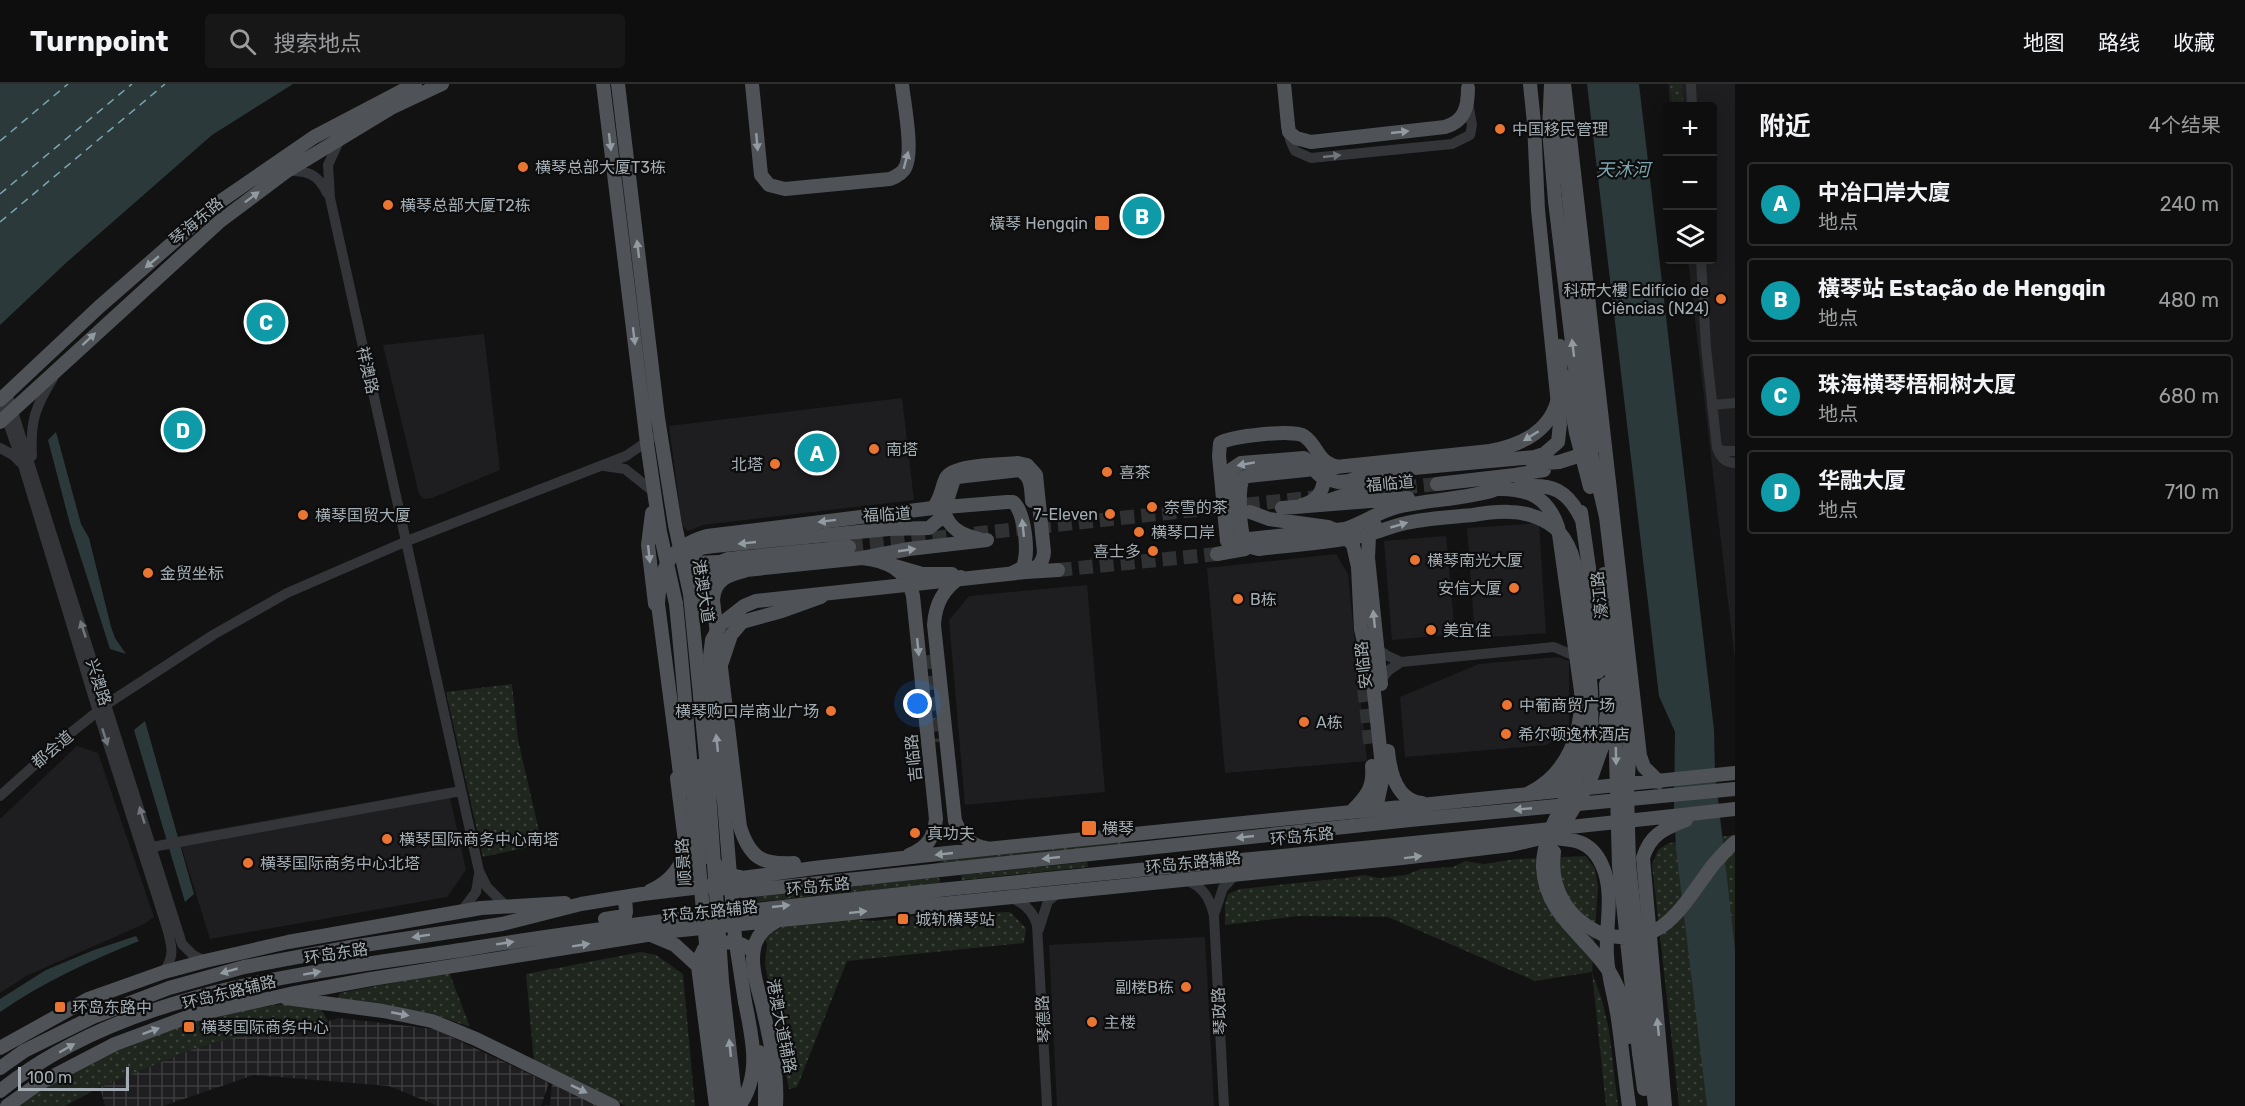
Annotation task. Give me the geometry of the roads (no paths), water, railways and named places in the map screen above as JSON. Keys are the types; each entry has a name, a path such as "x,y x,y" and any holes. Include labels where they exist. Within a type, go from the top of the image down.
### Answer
{"main road":[{"name":"琴海东路","path":"2,398 99,307 218,203 314,137 415,84"},
{"name":"琴海东路","path":"6,416 219,222 287,171 340,138 392,108 442,84"},
{"name":"港澳大道","path":"603,84 654,494 675,604 697,827"},
{"name":"港澳大道","path":"618,84 660,432 675,525 690,594 708,777 722,981 738,1106"},
{"path":"752,84 761,175 769,185 785,189 890,179 901,173 908,161 909,153 902,84"},
{"path":"1284,84 1289,132 1296,138 1311,142 1451,126 1466,110 1468,91"},
{"path":"1530,84 1538,210 1560,424 1558,442 1544,454 1535,457 1403,469 1338,482 1331,480 1304,458 1241,463 1232,469 1228,479 1233,527 1236,533 1249,539 1345,529 1388,510 1497,490 1548,486 1565,495 1577,508 1582,520"},
{"path":"1553,84 1606,517"},
{"name":"濠江路","path":"1553,84 1548,130 1560,346 1574,424 1598,519 1615,726 1619,866 1644,1052 1655,1106"},
{"path":"1564,84 1640,756 1644,767 1661,782"},
{"path":"1534,123 1551,202"},
{"name":"濠江路","path":"1551,202 1580,401 1606,517 1628,703 1629,864 1647,1106"},
{"path":"1258,549 1250,547 1244,539 1239,489 1243,478 1490,451 1516,445 1540,431 1553,411 1559,393 1560,346"},
{"path":"1515,476 1563,466 1581,455 1596,438 1602,410"},
{"path":"1338,467 1324,460 1307,438 1296,433 1231,438 1220,443 1219,456 1227,541 1233,548 1258,549 1353,537 1418,521 1510,512 1526,514 1551,524 1558,530 1571,552 1592,703 1588,749 1546,845 1543,866 1548,895 1556,910 1602,961 1612,976 1625,1006 1636,1106"},
{"path":"1317,506 1396,478 1559,462 1581,455"},
{"name":"福临道","path":"1304,458 1324,479 1324,486 1320,494 1307,504 1282,508 1497,490"},
{"path":"692,614 694,595 709,578 726,572 862,558 909,549 987,540 954,529 938,510 946,479 954,470 1018,463 1027,465 1036,475 1044,552 1040,565 1026,572"},
{"path":"862,558 874,559 922,574 936,575 1029,565 1034,562 1037,550 1031,489 1028,476 1019,470 961,475 953,482 938,510"},
{"path":"1515,476 1544,478 1570,490 1577,500 1582,520 1589,568 1600,719 1598,739 1586,774 1566,810 1556,821 1554,881 1559,894 1573,915 1602,934 1614,938 1633,938 1654,932 1677,914 1713,866 1735,842"},
{"name":"福临道","path":"1437,484 1515,476"},
{"path":"1497,490 1520,489 1533,494 1546,504 1556,518 1577,657 1581,718 1574,742 1555,774 1539,788 1524,795"},
{"path":"654,494 648,544 686,846"},
{"path":"736,798 727,805 703,805 685,792 658,604 662,574 674,552 681,546 707,536 1013,502 1023,519 1025,564 1019,571 1007,574"},
{"name":"福临道","path":"849,547 719,562 697,563 693,556 697,549 714,546 889,529 921,529 934,525 942,517 938,510"},
{"name":"安临路","path":"1388,510 1379,519 1369,536 1368,547 1389,756 1398,787 1411,801 1427,804"},
{"name":"安临路","path":"1250,512 1269,519 1328,527 1342,533 1353,545 1358,567 1361,629 1373,683 1383,776 1378,799 1367,809"},
{"path":"1526,514 1543,524 1555,536 1565,557 1583,693 1584,723 1580,745 1570,773 1557,787 1545,794"},
{"path":"675,525 708,854 724,873 745,878"},
{"path":"642,894 667,882 682,861 686,846 683,736 660,534"},
{"path":"1217,554 1239,549"},
{"path":"690,594 702,573 719,562"},
{"name":"吉临路","path":"888,564 900,572 912,588 936,819 934,835 930,842 917,852 899,859"},
{"path":"738,1106 750,1087 754,1071 754,1049 735,936 724,801 711,690 712,640 721,624 744,606 756,601 1059,570"},
{"path":"744,571 724,578 714,592 736,798 740,827 745,842 761,859 777,864 880,861"},
{"name":"吉临路","path":"972,571 951,584 941,597 937,604 934,625 954,818 960,831 971,843 981,848 994,849"},
{"path":"1554,852 1560,830 1592,775 1606,730 1607,703 1603,644 1605,592"},
{"path":"721,667 731,635 742,622 832,593"},
{"path":"916,622 917,611 923,606 931,613 934,625"},
{"path":"937,742 951,800"},
{"path":"1353,810 1372,788 1371,749"},
{"name":"环岛东路辅路","path":"706,890 745,878 880,861 1353,810 1545,794 1735,773"},
{"path":"708,777 729,934 761,1058 765,1078 765,1106"},
{"name":"环岛东路","path":"0,1068 24,1051 93,1017 169,988 244,967 351,947 502,924 581,904 642,894 706,890 743,891 1410,820 1735,789"},
{"path":"1410,820 1422,812 1445,809 1469,800"},
{"path":"1728,810 1735,815"},
{"name":"环岛东路","path":"0,1091 19,1076 93,1033 162,1008 227,990 313,972 549,936 747,910 1583,825 1670,821 1728,810"},
{"path":"936,819 940,831 949,834 955,828 954,818"},
{"path":"1665,1106 1643,858 1652,838 1670,821"},
{"name":"环岛东路辅路","path":"7,1106 38,1084 115,1044 193,1015 275,997 649,934 1500,846 1547,838 1583,825"},
{"name":"顺景路","path":"697,827 706,890"},
{"path":"1127,834 1146,839 1179,837 1208,841"},
{"path":"1547,838 1575,839 1592,849 1602,864 1608,886"},
{"path":"1315,866 1358,853 1380,850 1397,843"},
{"path":"1629,1106 1618,1017 1610,990 1607,955 1608,886 1611,858 1614,853 1627,851 1634,853 1643,870"},
{"path":"1096,874 1117,880 1151,876 1179,880"},
{"path":"706,890 707,974 723,1106"},
{"path":"549,936 597,921 625,916 627,912 625,897"},
{"path":"0,1048 88,999 164,972 205,961 288,942 461,912 555,902 581,904"},
{"path":"716,1106 699,959 704,949 715,944 742,943 753,952 760,934 778,920"},
{"path":"649,934 675,945 698,966"},
{"path":"453,952 500,958"},
{"name":"港澳大道辅路","path":"753,952 774,1063 776,1106"},
{"path":"275,997 414,1017 453,1029 613,1106"}],"street":[{"path":"1690,84 1692,102"},
{"name":"祥澳路","path":"340,138 328,165 330,198 479,871 487,887 506,906"},
{"name":"祥澳路","path":"287,171 310,173 323,183 330,198"},
{"path":"1701,264 1706,347 1717,448 1722,459 1735,463"},
{"path":"33,472 32,420 37,405 59,367"},
{"name":"兴澳路","path":"2,398 170,938 172,960 164,972"},
{"path":"1712,405 1735,403"},
{"name":"兴澳路","path":"6,416 33,472 182,944 193,955 205,961"},
{"path":"107,704 213,635 286,593 406,541 627,456 660,432"},
{"path":"0,448 13,455 23,465"},
{"path":"1717,448 1724,451 1735,451"},
{"path":"601,466 625,468 654,494"},
{"path":"1381,680 1389,670 1401,662 1554,647 1574,634"},
{"path":"1554,647 1577,657"},
{"path":"1377,649 1401,662"},
{"name":"都会道","path":"0,796 68,735 107,704"},
{"path":"152,847 461,791"},
{"name":"祥澳路","path":"461,912 476,892 479,871"},
{"path":"1214,916 1223,888 1236,874"},
{"path":"1179,880 1194,883 1202,889 1210,900 1214,916"},
{"name":"琴德路","path":"1038,932 1041,916 1048,901 1060,892"},
{"name":"琴德路","path":"1006,897 1020,902 1028,909 1035,917 1038,932 1047,1106"},
{"name":"琴政路","path":"1214,916 1224,1106"}],"water":[{"path":"0,84 293,84 212,135 67,262 0,325"},
{"name":"天沐河","path":"1587,84 1639,84 1714,730 1715,772 1735,950 1735,1106 1707,1106 1676,849 1675,732 1659,696"},
{"path":"56,432 81,524 89,538 111,627 115,638 126,654 110,649 70,524 48,440"},
{"path":"145,721 194,894 185,902 134,730"},
{"path":"136,936 139,941 67,973 0,1012 0,999 46,970"}],"tunnel":[{"path":"1361,492 1437,484"},
{"path":"849,547 1318,497"},
{"path":"1058,570 1217,554"},
{"path":"929,655 937,742"},
{"path":"1364,688 1371,749"}],"place":[{"name":"中国移民管理","path":"1500,129"},
{"name":"横琴总部大厦T3栋","path":"523,167"},
{"name":"横琴总部大厦T2栋","path":"388,205"},
{"name":"橫琴站 Estação de Hengqin","path":"1142,216"},
{"name":"橫琴 Hengqin","path":"1102,223"},
{"name":"科研大樓 Edifício de Ciências (N24)","path":"1721,299"},
{"name":"珠海横琴梧桐树大厦","path":"266,322"},
{"name":"华融大厦","path":"183,430"},
{"name":"南塔","path":"874,449"},
{"name":"中冶口岸大廈","path":"817,453"},
{"name":"北塔","path":"775,464"},
{"name":"喜茶","path":"1107,472"},
{"name":"奈雪的茶","path":"1152,507"},
{"name":"7-Eleven","path":"1110,514"},
{"name":"横琴国贸大厦","path":"303,515"},
{"name":"横琴口岸","path":"1139,532"},
{"name":"喜士多","path":"1153,551"},
{"name":"横琴南光大厦","path":"1415,560"},
{"name":"金贸坐标","path":"148,573"},
{"name":"安信大厦","path":"1514,588"},
{"name":"B栋","path":"1238,599"},
{"name":"美宜佳","path":"1431,630"},
{"name":"中葡商贸广场","path":"1507,705"},
{"name":"横琴购口岸商业广场","path":"831,711"},
{"name":"A栋","path":"1304,722"},
{"name":"希尔顿逸林酒店","path":"1506,734"},
{"name":"横琴","path":"1089,828"},
{"name":"真功夫","path":"915,833"},
{"name":"横琴国际商务中心南塔","path":"387,839"},
{"name":"横琴国际商务中心北塔","path":"248,863"},
{"name":"城轨横琴站","path":"903,919"},
{"name":"副楼B栋","path":"1186,987"},
{"name":"环岛东路中","path":"60,1007"},
{"name":"主楼","path":"1092,1022"},
{"name":"横琴国际商务中心","path":"189,1027"}]}
